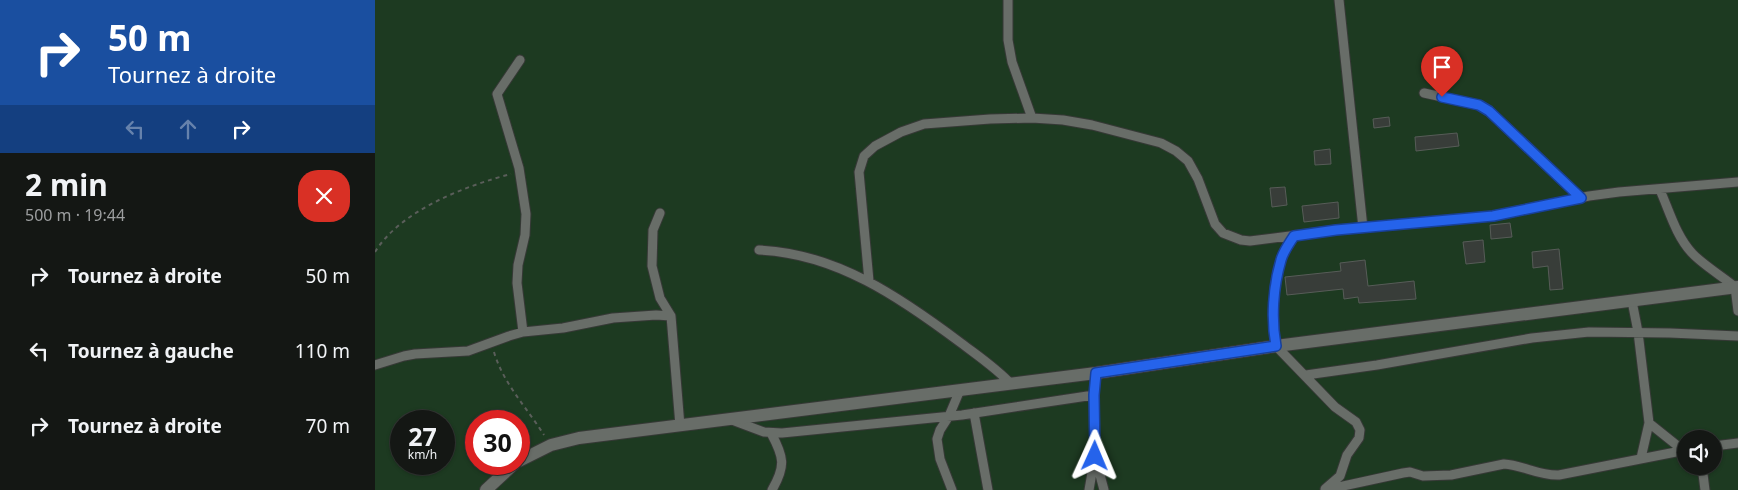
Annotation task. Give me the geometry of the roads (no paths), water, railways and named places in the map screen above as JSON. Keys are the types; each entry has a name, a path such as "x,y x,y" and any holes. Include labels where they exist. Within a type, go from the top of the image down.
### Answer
{"street":[{"path":"1008,0 1008,40 1031,118"},
{"path":"1339,0 1363,228"},
{"path":"520,60 497,94 519,172 526,214 525,235 518,265 517,283 523,332"},
{"path":"1423,93 1479,105 1489,111 1581,198"},
{"path":"869,281 859,172 864,156 875,146 901,132 924,124 990,119 1031,118 1063,120 1091,125 1161,143 1188,161 1198,178 1215,224 1223,233 1241,240 1250,241 1323,231 1493,216 1619,192 1738,182"},
{"path":"1660,190 1673,222 1687,248 1737,287"},
{"path":"659,213 653,230 652,266 661,298 671,316 679,426"},
{"path":"1294,236 1281,260 1275,287 1274,333 1276,346 1335,407 1356,422 1360,430 1359,438 1347,455 1341,476 1324,490"},
{"path":"759,250 809,257 869,281 921,313 995,368 1011,384"},
{"path":"530,456 551,445 579,438 1096,373 1276,346 1737,287"},
{"path":"1737,287 1738,311"},
{"path":"1632,300 1638,332 1649,423 1641,458"},
{"path":"375,365 415,354 468,351 523,332 563,328 613,318 656,315 671,316"},
{"path":"1306,375 1542,337 1589,332 1738,336"},
{"path":"1089,490 1095,456 1094,395 1096,373"},
{"path":"952,490 937,449 937,439 960,390"},
{"path":"729,418 771,433 949,416 1094,395"},
{"path":"974,413 988,490"},
{"path":"1649,423 1677,444"},
{"path":"771,433 783,461 780,474 772,490"},
{"path":"1722,445 1738,443"},
{"path":"1324,490 1410,472 1423,476 1451,475 1504,464 1513,464 1543,474 1559,475 1677,451"},
{"path":"1095,456 1104,490"},
{"path":"486,490 503,475"},
{"path":"1703,475 1705,490"}]}
